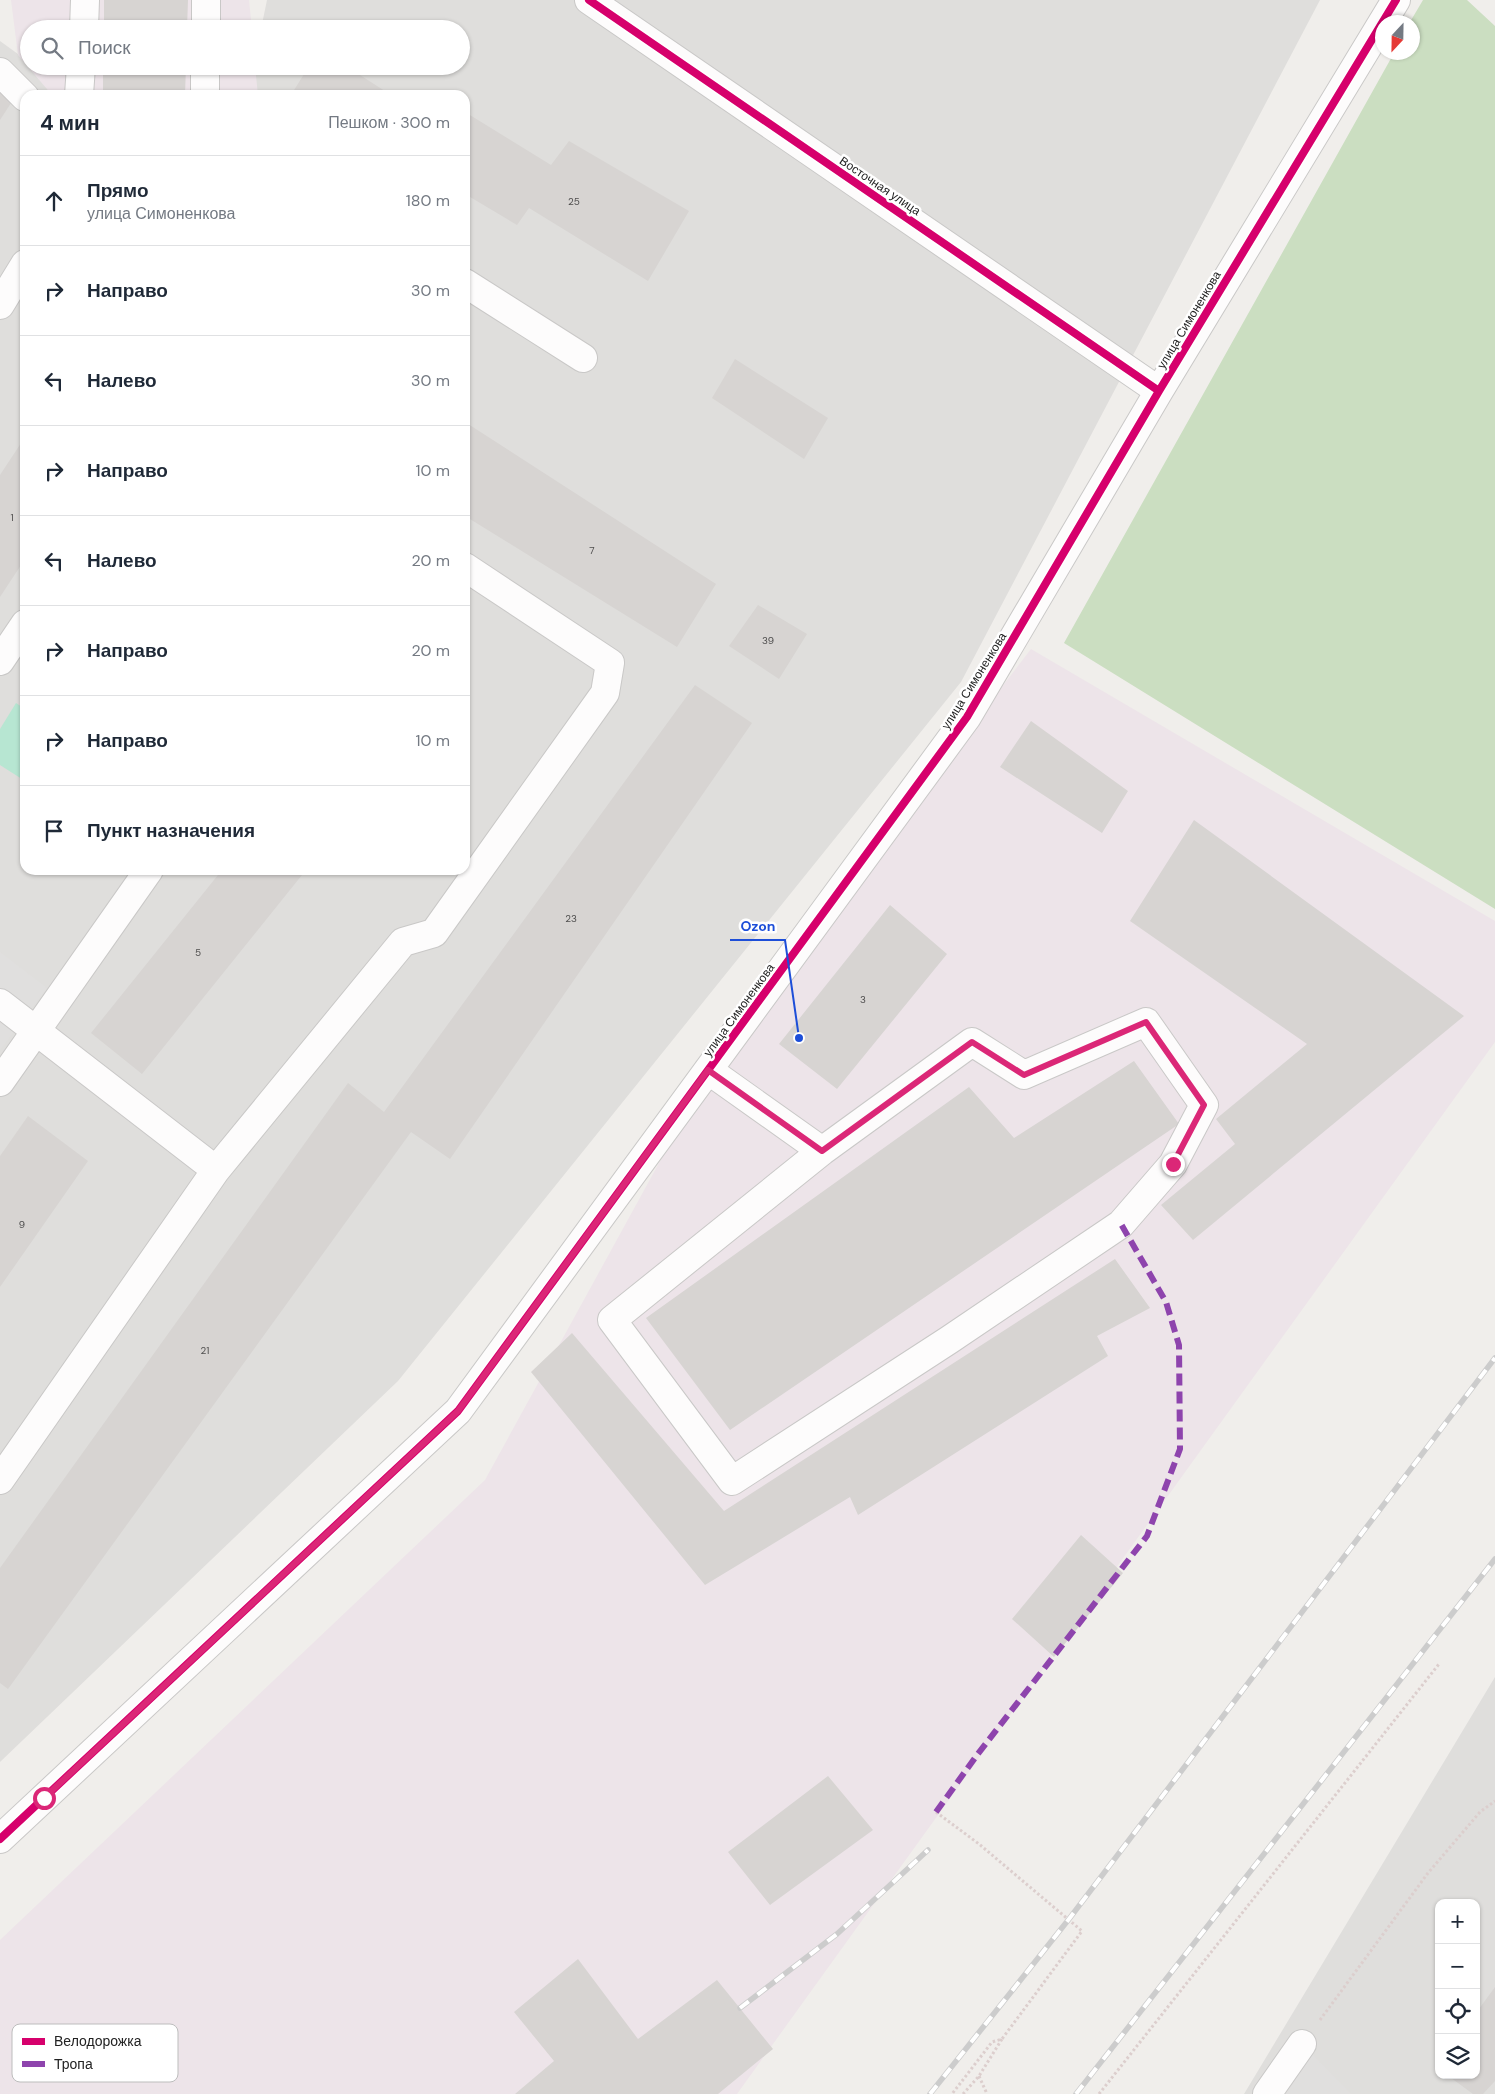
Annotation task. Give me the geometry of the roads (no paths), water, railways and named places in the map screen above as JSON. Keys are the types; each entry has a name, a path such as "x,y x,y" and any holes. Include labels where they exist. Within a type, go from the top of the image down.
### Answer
{"street":[{"path":"84,20 85,0"},
{"path":"206,0 206,20"},
{"name":"Восточная улица","path":"589,0 1159,391"},
{"name":"улица Симоненкова","path":"0,1839 458,1411 967,717 1159,391 1396,0"},
{"path":"0,72 20,92"},
{"path":"79,90 80,75"},
{"path":"205,75 205,90"},
{"path":"0,305 20,272"},
{"path":"470,286 583,358"},
{"path":"0,1480 216,1170 402,942 434,933 605,693 610,662 470,570"},
{"path":"0,661 20,631"},
{"path":"0,1082 146,875"},
{"path":"0,1003 216,1170"},
{"path":"1146,1022 1204,1105 1173,1164 1121,1224 949,1340 732,1481 612,1320 822,1151 972,1042 1024,1075 1146,1022"},
{"path":"708,1070 822,1151"},
{"path":"1267,2094 1302,2044"}],"railway":[{"path":"930,2094 1069,1919 1495,1358"},
{"path":"1076,2094 1495,1559"},
{"path":"740,2008 837,1934 928,1850"}],"place":[{"name":"Ozon","path":"799,1038"}]}
